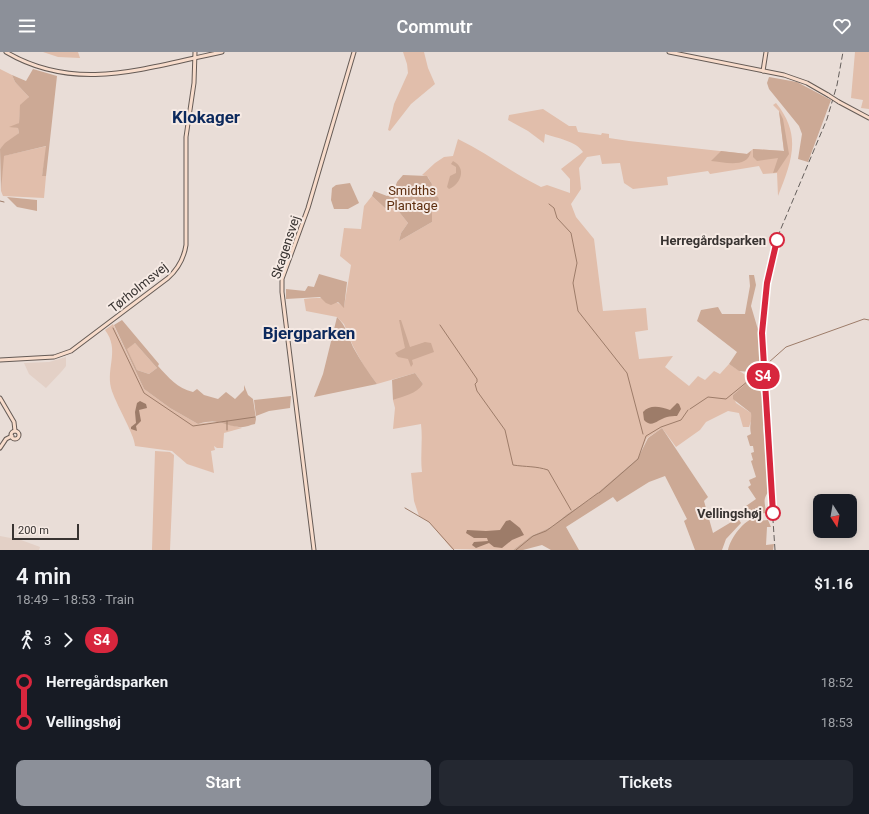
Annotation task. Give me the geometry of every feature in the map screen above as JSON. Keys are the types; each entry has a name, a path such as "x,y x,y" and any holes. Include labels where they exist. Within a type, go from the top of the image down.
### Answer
{"street":[{"path":"6,52 23,61 46,69 85,76 118,73 222,52"},
{"name":"Tørholmsvej","path":"0,360 54,357 71,351 168,278 178,268 186,245 186,137 194,84 194,52"},
{"name":"Skagensvej","path":"314,550 282,292 282,279 308,208 354,52"},
{"path":"669,52 763,70 795,79 828,95 869,118"},
{"path":"763,70 766,52"},
{"path":"0,398 14,422 15,431 18,433 19,437 15,439 12,436"},
{"path":"0,448 6,439 12,436 12,433 15,431"}],"shaded area":[{"path":"43,52 78,52 80,58 58,57"},
{"path":"403,52 424,52 428,68 435,84 411,104 390,131 388,130 394,104 408,73"},
{"path":"855,52 869,52 869,109 861,108 863,100 851,98"},
{"path":"0,69 12,75 15,82 29,97 20,110 19,123 14,127 18,128 19,133 0,149"},
{"path":"776,103 784,115 792,137 790,160 778,196 777,173 763,174 759,166 710,174 708,171 667,177 668,185 633,189 624,183 620,163 602,164 600,155 587,157 579,168 581,189 571,204 576,217 594,239 603,311 646,308 648,330 635,332 639,359 673,356 665,367 689,386 698,376 705,380 714,371 720,374 729,364 753,380 733,395 736,403 751,413 752,418 749,427 743,427 739,413 728,411 706,422 700,430 676,447 662,428 647,438 638,458 589,500 567,514 553,526 531,536 513,550 452,549 429,522 419,516 414,501 411,473 422,472 421,424 393,429 395,408 393,400 423,384 415,373 377,384 365,368 353,346 344,324 337,317 306,311 304,299 310,298 335,301 344,307 351,265 340,256 344,228 361,229 364,206 372,196 385,208 396,208 408,223 401,233 399,241 432,222 432,208 439,200 430,194 432,184 428,177 422,175 444,157 453,156 458,139 541,187 547,185 570,193 570,179 561,169 583,152 580,148 571,143 545,134 544,143 528,131 508,120 509,115 543,109 569,126 576,126 578,132 601,135 602,133 609,134 609,138 629,141 747,154 753,149 784,151 779,111 773,105"},
{"path":"47,146 42,176 46,176 44,198 3,196 1,191 3,156"},
{"path":"113,324 144,389 170,408 198,424 209,422 220,423 242,428 224,433 223,448 217,448 214,446 215,450 211,451 214,473 187,464 172,451 135,446 132,434 116,402 111,388 110,373 112,345 105,330"},
{"path":"135,343 157,368 149,374 137,370 126,348"},
{"path":"66,357 66,366 46,388 29,374 24,363 49,362"},
{"path":"140,401 146,404 147,408 139,410 141,421 136,426 137,431 131,429 131,427 136,423 135,412 137,403"},
{"path":"677,403 681,409 677,416 667,417 652,424 647,423 644,420 643,412 646,409 659,407 670,410"},
{"path":"155,451 170,452 174,455 170,550 152,550"},
{"path":"510,520 520,528 524,535 512,540 502,548 494,547 489,543 476,548 472,545 474,542 488,541 487,538 474,538 466,533 467,530 500,530 506,521"},
{"path":"0,536 21,540 40,547 39,550 0,550"}],"green space":[{"path":"33,69 57,76 46,176 42,176 46,146 4,156 1,191 0,149 5,143 19,133 18,128 9,127 19,123 20,105 29,97 15,82 12,75 26,81"},
{"path":"769,77 797,82 831,100 808,162 798,159 802,134 799,126 769,89 767,83"},
{"path":"779,111 783,119 789,154 777,172 773,173 778,158 757,161 753,157 753,149 784,151"},
{"path":"721,151 747,154 751,151 749,157 740,162 729,163 711,161"},
{"name":"Smidths Plantage","path":"453,161 460,168 461,176 457,184 449,189 447,187 450,176 456,173 456,167 451,164"},
{"name":"Smidths Plantage","path":"403,175 427,176 432,184 430,194 438,197 439,200 432,208 432,222 399,241 401,233 408,223 396,208 385,208 372,196 374,191 387,196 393,193 397,182"},
{"path":"350,183 359,203 348,209 334,209 331,200 332,188 336,185"},
{"path":"7,197 37,200 37,211 17,207"},
{"path":"319,274 347,282 344,308 338,302 331,305 326,303 320,297 286,299 286,289 305,291 308,286 314,287"},
{"path":"749,275 754,275 756,285 751,306 759,333 761,373 739,371 729,364 737,352 697,321 701,310 718,307 722,314 745,314 750,286"},
{"path":"337,317 345,327 358,357 377,384 314,397 323,374"},
{"path":"122,320 159,364 158,366 166,375 182,388 193,392 197,389 204,395 218,399 226,392 235,399 244,390 244,385 248,395 253,399 256,419 255,424 241,427 215,422 198,424 170,408 144,389 114,325","holes":["135,343 157,368 149,374 137,370 127,349"]},
{"path":"399,320 401,320 410,347 425,342 431,343 434,352 412,360 413,364 411,367 408,359 398,357 395,353 405,348"},
{"path":"415,373 423,384 417,390 393,400 392,380"},
{"path":"756,375 761,378 759,386 763,401 763,419 766,423 763,426 770,490 765,498 766,513 756,514 744,519 741,516 749,511 746,506 756,499 748,487 751,485 749,480 756,477 751,461 753,460 751,453 754,452 753,446 750,446 747,436 751,434 751,413 733,399 733,395"},
{"path":"291,396 290,408 269,411 256,416 254,400"},
{"path":"662,428 708,497 704,501 713,533 738,518 741,523 726,539 722,550 695,550 684,521 687,519 665,476 649,482 617,502 613,497 566,527 579,550 551,550 542,545 523,550 513,550 531,536 553,526 567,514 589,500 638,458 648,438"},
{"path":"756,517 758,521 768,520 771,527 767,527 766,545 774,544 773,550 728,550 738,530 751,519"}],"waterway":[{"path":"0,201 4,202"},
{"path":"549,204 554,208 557,218 571,233 577,263 573,283 578,311 627,373 643,434"},
{"path":"767,376 769,375 768,363 786,347 864,319 869,320"},
{"path":"440,325 477,379 475,384 477,391 505,430 513,465 548,470 571,510"},
{"path":"113,328 144,393 193,426 255,417"},
{"path":"754,376 762,376"},
{"path":"690,409 708,397 726,399 753,377"},
{"path":"599,493 638,459 646,436 661,427 681,420 688,410"},
{"path":"227,421 227,430"},
{"path":"516,550 533,536 546,531 598,493"},
{"path":"405,508 429,522 454,550"}],"railway":[{"path":"775,550 762,356 765,296 777,238 827,119 837,85 843,52"}],"train":[{"name":"S4","path":"773,513 762,356 762,333 767,283 777,240"}],"place":[{"name":"Herregårdsparken","path":"777,240"},
{"name":"Vellingshøj","path":"773,513"}],"district":[{"name":"Klokager","path":"206,117"},
{"name":"Bjergparken","path":"309,333"}]}
